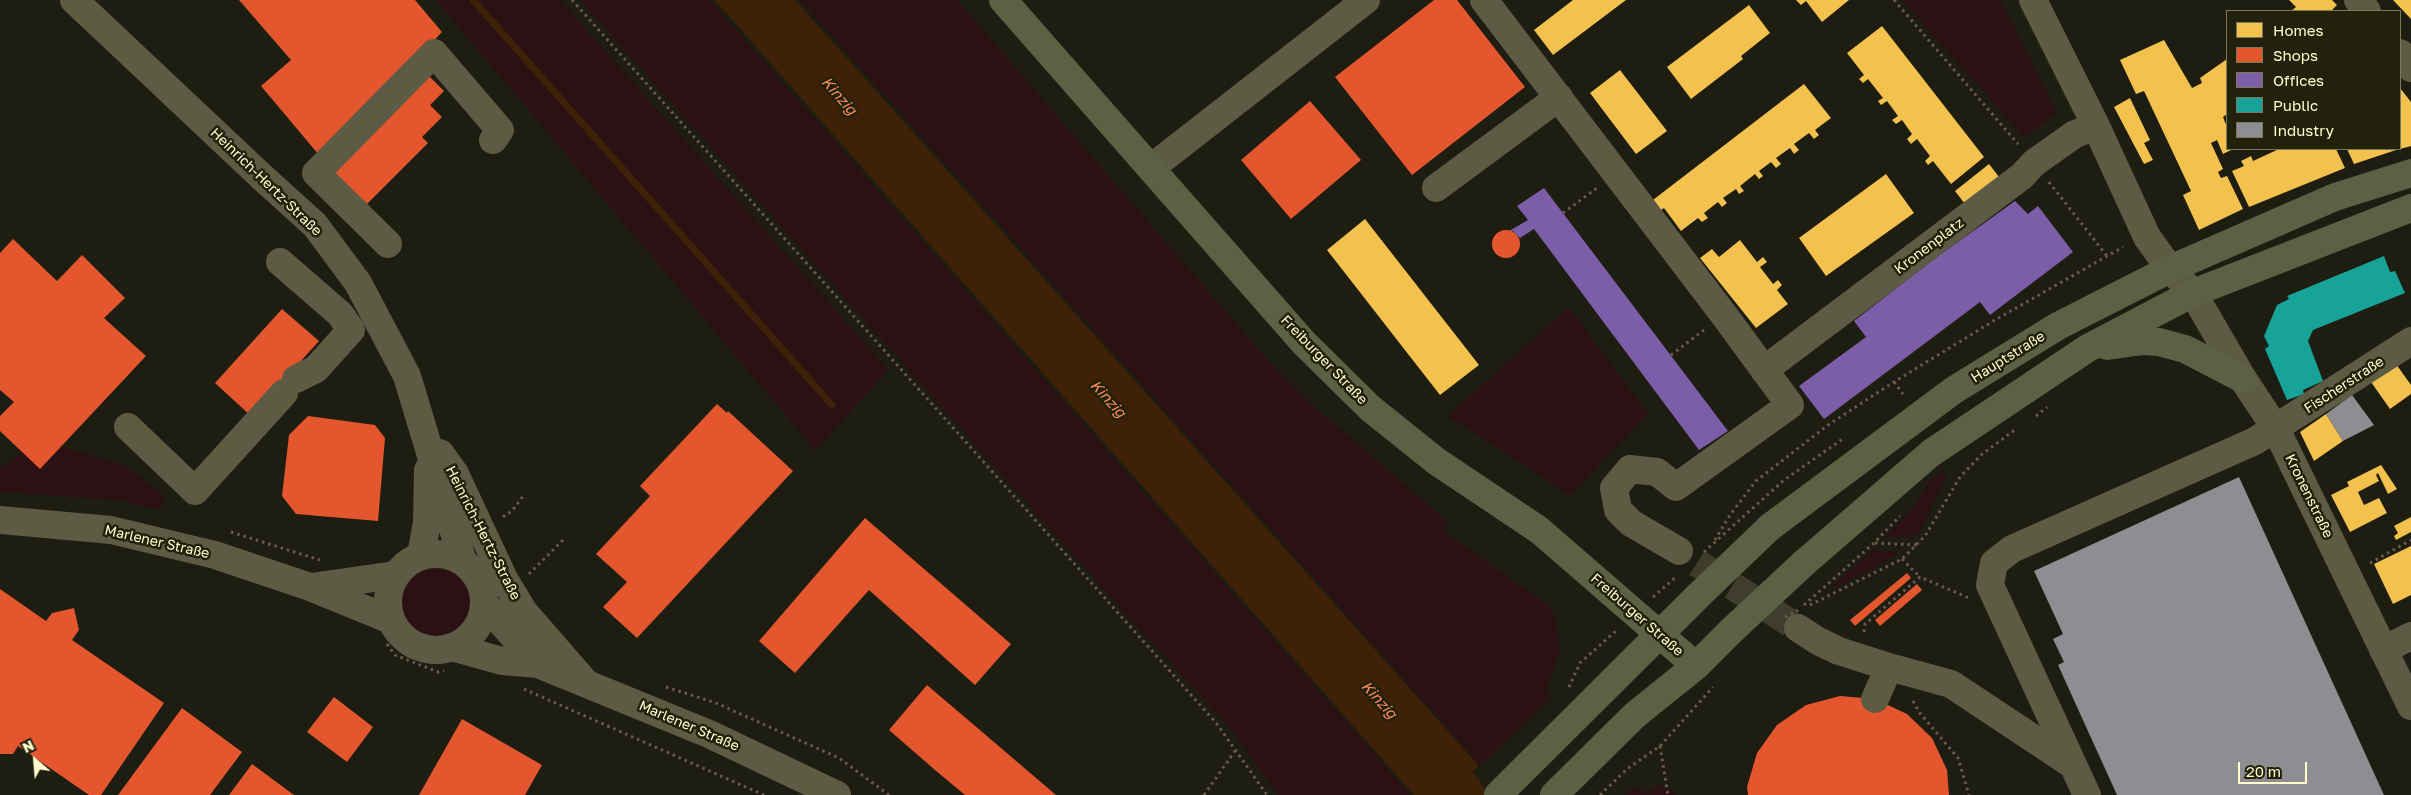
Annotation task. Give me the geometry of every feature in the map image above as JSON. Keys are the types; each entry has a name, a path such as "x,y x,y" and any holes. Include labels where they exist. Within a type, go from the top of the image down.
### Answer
{"main road":[{"name":"Freiburger Straße","path":"1003,0 1304,344 1370,408 1436,461 1539,530 1706,674"},
{"name":"Hauptstraße","path":"1498,795 1571,706 1659,632 1770,527 1954,390 2058,326 2170,269 2334,197 2411,173"},
{"path":"1554,795 1636,715 1706,674 1732,630 1804,563 1931,453 2088,348 2193,293 2411,208"},
{"path":"2088,348 2143,341 2159,342 2185,349 2243,379"}],"street":[{"name":"Heinrich-Hertz-Straße","path":"74,0 263,178 315,224 358,283 393,346 407,376 424,437 464,562"},
{"path":"1151,168 1366,0"},
{"path":"1484,0 1617,173 1790,406 1676,487 1657,472 1630,469 1614,488 1618,510 1679,562"},
{"path":"2033,0 2096,126 2147,237 2170,269"},
{"path":"388,244 316,173 434,53 500,130 493,140"},
{"path":"2401,54 2411,68"},
{"path":"1436,188 1559,97"},
{"name":"Kronenplatz","path":"1764,370 2022,176 2034,163 2075,134 2096,126"},
{"path":"128,427 195,491 290,386 316,369 351,330 340,314 280,262"},
{"name":"Kronenstraße","path":"2170,269 2193,293 2243,379 2276,429 2411,706"},
{"name":"Fischerstraße","path":"2087,795 1990,585 1994,563 2012,549 2254,441 2276,429 2411,341"},
{"name":"Heinrich-Hertz-Straße","path":"421,556 427,522 424,437"},
{"name":"Heinrich-Hertz-Straße","path":"424,437 455,474 504,579 524,612 587,684"},
{"name":"Marlener Straße","path":"0,520 111,530 215,555 310,587 388,630"},
{"path":"443,554 464,562 473,570 479,580 484,603 482,618 475,630 464,640 449,659 415,645 397,630 388,630 389,590 395,575 407,563 421,556 443,554"},
{"name":"Marlener Straße","path":"310,587 395,575"},
{"name":"Marlener Straße","path":"484,603 538,664"},
{"path":"1798,619 1818,641 1839,651 1951,684 2073,765"},
{"path":"2384,650 2411,636"},
{"name":"Marlener Straße","path":"449,659 538,664 709,734 837,795"},
{"path":"1875,699 1889,667"}],"path":[{"path":"572,0 1216,724 1267,795"},
{"path":"1894,0 2034,163 2108,256"},
{"path":"1563,213 1617,173"},
{"path":"1752,507 1712,544 1730,515 1756,481 1828,425 1894,382 2049,288 2147,237"},
{"path":"1671,355 1724,315"},
{"path":"1894,382 1903,394"},
{"path":"2033,418 2046,410 2050,403"},
{"path":"1798,619 1823,600 1902,559 1917,546 1960,477 1981,455 2020,426"},
{"path":"1956,470 1960,477"},
{"path":"499,519 512,511 524,495"},
{"path":"526,577 564,539"},
{"path":"2347,575 2411,540"},
{"path":"1874,543 1917,546"},
{"path":"1902,559 1920,577 2004,613"},
{"path":"1571,706 1580,663 1636,613 1679,562"},
{"path":"1863,658 1865,624 1920,577"},
{"path":"1798,619 1828,585"},
{"path":"388,630 395,655 438,672 449,659"},
{"path":"1600,795 1627,770 1660,746 1706,674"},
{"path":"1915,674 1910,694 1919,712 1958,758 1969,795"},
{"path":"664,686 716,703 839,758 889,795"},
{"path":"521,688 764,795"},
{"path":"1660,746 1668,795"},
{"path":"1204,795 1235,751"}],"shaded area":[{"path":"436,0 560,0 889,370 815,450"},
{"path":"580,0 710,0 1411,795 1278,795 1231,729 1115,602"},
{"path":"800,0 957,0 1257,348 1303,397 1448,522 1444,532 1548,605 1556,620 1560,651 1545,692 1552,698 1480,765"},
{"path":"1902,0 2000,0 2057,113 2024,137"},
{"path":"1569,307 1648,414 1570,495 1448,416"},
{"path":"61,446 126,466 164,496 160,510 118,500 0,492 0,466 4,466 22,451"},
{"path":"1944,470 1947,474 1945,479 1918,535 1883,538 1913,508 1931,479"},
{"path":"1874,550 1900,552 1871,570 1828,591 1828,589"},
{"path":"442,567 455,573 464,582 468,588 470,602 468,616 460,627 449,635 428,637 421,635 410,627 402,616 400,595 402,588 410,577 421,569"},
{"path":"1657,785 1670,790 1676,795 1625,795 1635,786 1643,792 1651,791"}],"water":[{"path":"715,0 795,0 1479,766 1450,795 1414,795"}],"building: Homes":[{"path":"1573,0 1626,0 1553,55 1534,30"},
{"path":"1796,0 1849,0 1822,22 1806,1 1801,5"},
{"path":"2289,0 2332,0 2337,5 2332,10 2292,10 2296,7"},
{"path":"2393,0 2411,0 2411,19"},
{"path":"1749,5 1770,33 1741,56 1743,59 1691,99 1667,67"},
{"path":"1882,26 1984,157 1951,184 1933,161 1928,165 1925,161 1930,156 1917,139 1911,144 1907,139 1912,134 1902,120 1896,124 1892,120 1898,116 1887,101 1881,105 1878,101 1883,98 1868,79 1863,83 1859,79 1864,75 1847,53"},
{"path":"2164,40 2192,88 2202,83 2200,78 2226,60 2226,115 2223,117 2226,124 2226,150 2231,150 2223,154 2217,140 2211,143 2223,169 2218,172 2221,178 2227,176 2243,209 2199,230 2183,195 2191,191 2144,91 2136,94 2120,60"},
{"path":"1620,70 1667,131 1636,154 1590,93"},
{"path":"1804,84 1831,118 1815,130 1819,135 1814,139 1809,133 1794,144 1799,150 1794,154 1790,148 1776,158 1781,164 1776,168 1771,162 1759,171 1763,176 1759,179 1755,174 1740,186 1744,191 1739,194 1736,189 1723,198 1727,203 1722,207 1718,202 1704,213 1708,218 1702,222 1698,218 1681,231 1664,208 1657,213 1649,203"},
{"path":"2401,89 2411,102 2411,146 2401,149"},
{"path":"2130,98 2150,140 2144,143 2153,160 2144,164 2114,107"},
{"path":"2277,150 2336,150 2345,168 2249,207 2232,171 2244,166 2241,161 2251,156 2253,161"},
{"path":"2347,150 2396,150 2354,164"},
{"path":"1989,164 2003,182 1968,208 1955,191"},
{"path":"1886,174 1914,213 1826,276 1799,238"},
{"path":"1365,219 1479,365 1440,395 1327,250"},
{"path":"1740,240 1757,262 1763,257 1767,262 1760,267 1773,284 1778,280 1782,285 1777,290 1788,304 1756,328 1700,258 1712,249 1719,257"},
{"path":"2396,364 2411,385 2411,394 2390,409 2371,382"},
{"path":"2326,414 2343,441 2314,461 2300,432"},
{"path":"2381,465 2397,489 2388,494 2378,473 2376,475 2379,481 2358,492 2364,505 2379,498 2387,513 2350,532 2331,495 2349,486 2347,482"},
{"path":"2411,517 2411,532 2396,540 2394,536 2398,533 2394,526"},
{"path":"2411,546 2411,595 2393,604 2374,564"}],"building: Shops":[{"path":"239,0 415,0 442,32 350,128 319,155 261,86 291,60"},
{"path":"1434,0 1457,0 1525,87 1412,175 1335,77"},
{"path":"425,72 444,91 430,105 442,117 422,137 428,143 360,211 323,174"},
{"path":"1310,101 1361,160 1291,219 1241,160"},
{"path":"1506,230 1516,234 1520,244 1516,254 1506,258 1496,254 1492,244 1496,234"},
{"path":"13,239 57,281 82,255 125,298 104,318 146,356 40,469 0,431 0,416 14,402 0,390 0,253"},
{"path":"282,309 319,341 251,416 215,383"},
{"path":"717,404 727,413 728,411 793,471 637,638 603,607 627,582 596,554 650,496 640,486"},
{"path":"308,416 375,425 385,438 378,521 296,514 282,496 289,435"},
{"path":"865,518 1011,644 975,685 869,590 795,673 759,641"},
{"path":"1907,573 1911,578 1855,626 1850,620"},
{"path":"1917,584 1922,590 1880,626 1875,620"},
{"path":"0,589 46,621 52,613 74,608 79,630 72,640 164,703 101,795 89,795 18,746 13,754 0,754"},
{"path":"927,685 1056,795 965,795 935,770 889,730"},
{"path":"1840,696 1875,699 1907,714 1932,738 1947,770 1949,795 1748,795 1747,787 1757,753 1777,725 1806,705"},
{"path":"334,697 373,727 347,762 307,732"},
{"path":"182,708 242,752 210,795 118,795"},
{"path":"462,719 542,765 525,795 419,795"},
{"path":"252,764 294,795 229,795"}],"building: Offices":[{"path":"1544,188 1728,431 1699,450 1534,229 1520,238 1513,231 1509,231 1528,220 1517,206"},
{"path":"2015,201 2028,214 2038,206 2073,252 1990,315 1980,302 1824,419 1799,386 1866,337 1854,321 1930,262"}],"building: Public":[{"path":"2384,256 2390,272 2395,271 2405,293 2313,330 2308,341 2323,381 2303,390 2304,394 2287,400 2265,349 2269,346 2264,336 2277,305 2289,299 2287,296"}],"building: Industry":[{"path":"2352,395 2374,425 2343,441 2326,414"},
{"path":"2239,477 2384,795 2117,795 2058,665 2064,662 2053,639 2063,634 2034,571"}],"waterway":[{"path":"473,0 832,405"},
{"name":"Kinzig","path":"1419,745 1465,795"}],"tunnel":[{"path":"1697,563 1798,628"}]}
